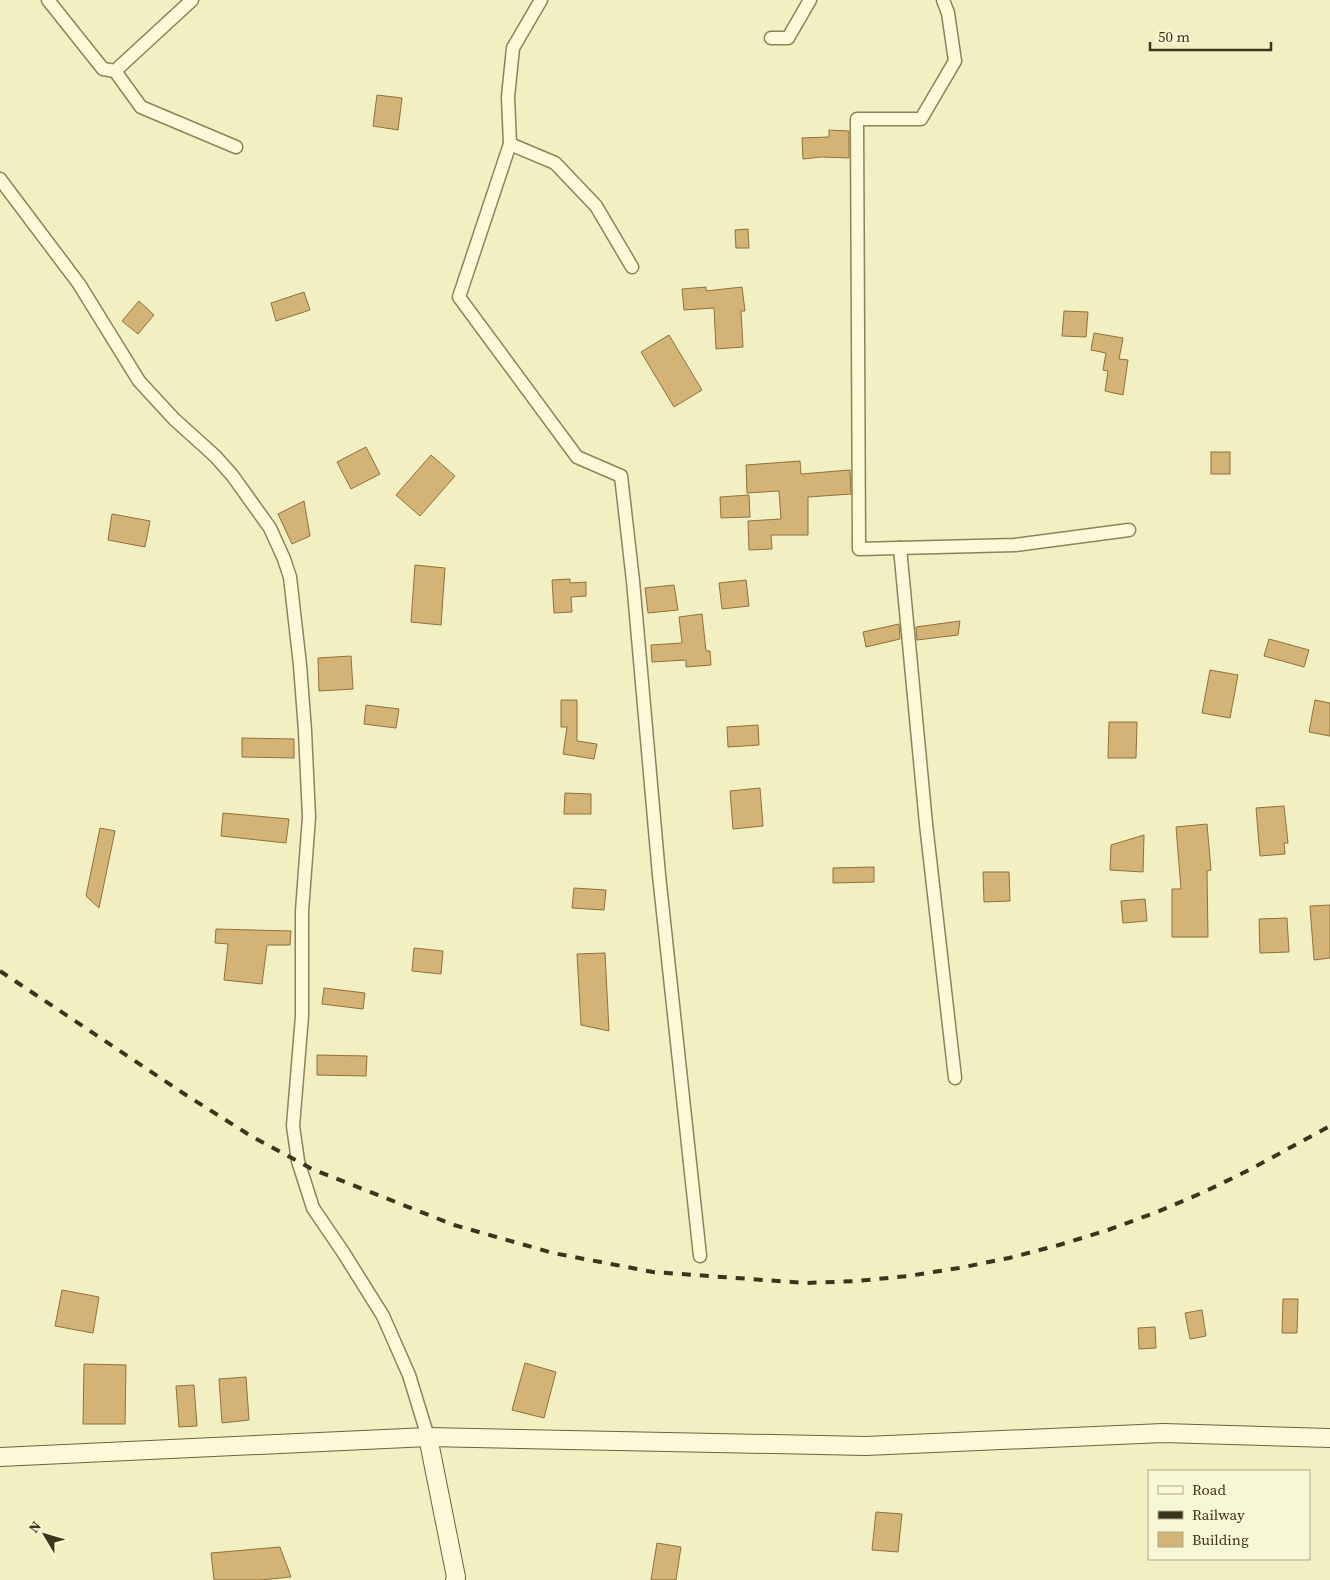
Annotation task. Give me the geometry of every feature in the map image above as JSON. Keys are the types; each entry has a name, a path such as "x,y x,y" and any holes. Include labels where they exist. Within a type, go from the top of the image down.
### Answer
{"main road":[{"path":"0,1457 428,1437 866,1446 1163,1433 1330,1438"},
{"path":"428,1437 456,1577 455,1580"}],"street":[{"path":"48,0 103,69 115,71 141,107 236,148"},
{"path":"115,71 192,0"},
{"path":"541,0 513,48 508,97 510,144 459,297 577,457 621,476 633,581 659,875 700,1256"},
{"path":"771,38 788,38 810,0"},
{"path":"943,0 948,13 955,62 921,119 857,119 859,548 1015,545 1129,530"},
{"path":"510,144 555,163 596,206 632,267"},
{"path":"0,179 79,284 138,381 232,475 270,528 284,558 290,577 300,665 306,731 309,817 302,911 302,1016 293,1126 298,1161 313,1208 344,1252 383,1316 409,1375 428,1437"},
{"path":"900,548 926,824 955,1078"}],"building":[{"path":"377,95 402,98 398,130 373,126"},
{"path":"829,130 849,131 849,158 821,157 803,159 802,138 829,137"},
{"path":"748,229 749,248 736,248 735,230"},
{"path":"706,287 706,291 742,287 745,311 741,311 743,347 716,349 714,308 684,310 682,289"},
{"path":"304,292 310,310 276,321 271,303"},
{"path":"139,301 154,315 138,334 122,321"},
{"path":"1064,311 1088,312 1086,337 1062,336"},
{"path":"1094,333 1123,338 1119,359 1128,360 1123,395 1105,391 1108,371 1103,370 1106,353 1091,350"},
{"path":"669,335 702,390 674,407 641,352"},
{"path":"366,447 380,474 351,489 337,462"},
{"path":"1211,452 1230,452 1230,474 1211,474"},
{"path":"431,455 455,476 420,516 396,495"},
{"path":"800,461 801,474 850,470 851,494 808,497 808,535 771,535 772,549 749,550 748,521 781,519 779,491 747,493 746,465"},
{"path":"749,495 750,517 721,518 720,497"},
{"path":"304,501 310,536 292,544 278,514"},
{"path":"112,514 150,521 145,547 108,540"},
{"path":"415,565 445,568 441,625 411,622"},
{"path":"570,579 570,583 586,582 586,596 571,597 572,612 554,613 552,580"},
{"path":"746,580 749,606 722,609 719,583"},
{"path":"674,585 678,610 648,613 645,588"},
{"path":"702,614 706,651 710,651 711,665 686,667 686,660 652,662 651,645 682,643 679,617"},
{"path":"960,621 958,635 917,640 916,627"},
{"path":"899,624 900,639 866,647 863,632"},
{"path":"1269,639 1309,650 1304,667 1264,656"},
{"path":"351,656 353,689 319,691 318,658"},
{"path":"1210,670 1238,675 1230,718 1202,713"},
{"path":"561,700 577,700 577,741 597,744 594,759 563,754 567,727 561,727"},
{"path":"1315,700 1330,703 1330,736 1309,732"},
{"path":"366,705 399,709 396,728 364,724"},
{"path":"1109,722 1137,722 1136,758 1108,758"},
{"path":"758,725 759,745 728,747 727,727"},
{"path":"242,738 294,739 294,758 242,757"},
{"path":"760,788 763,826 733,829 730,791"},
{"path":"565,793 591,794 591,814 564,814"},
{"path":"1284,806 1288,843 1284,843 1285,854 1260,856 1256,808"},
{"path":"223,813 289,819 286,843 221,836"},
{"path":"1207,824 1211,870 1207,871 1208,937 1172,937 1172,889 1181,889 1176,827"},
{"path":"100,828 115,831 99,908 86,896"},
{"path":"1144,835 1143,872 1110,870 1111,845"},
{"path":"874,867 874,882 833,883 833,868"},
{"path":"983,872 1009,872 1010,901 984,902"},
{"path":"574,888 606,890 604,910 572,908"},
{"path":"1145,899 1147,921 1123,923 1121,901"},
{"path":"1330,905 1330,958 1314,960 1310,906"},
{"path":"1287,918 1289,952 1260,953 1259,919"},
{"path":"216,929 291,931 290,945 267,945 262,984 224,980 228,944 215,943"},
{"path":"414,948 443,951 441,974 412,971"},
{"path":"605,953 609,1031 581,1025 577,954"},
{"path":"324,988 365,993 363,1009 322,1004"},
{"path":"317,1055 367,1056 366,1076 317,1075"},
{"path":"62,1290 99,1297 93,1333 55,1326"},
{"path":"1283,1299 1298,1299 1297,1333 1282,1333"},
{"path":"1202,1310 1206,1336 1190,1339 1185,1313"},
{"path":"1155,1327 1156,1348 1139,1349 1138,1328"},
{"path":"525,1363 556,1372 544,1418 512,1410"},
{"path":"84,1364 126,1365 125,1424 83,1424"},
{"path":"246,1377 249,1420 222,1423 219,1379"},
{"path":"194,1385 197,1426 179,1427 176,1386"},
{"path":"876,1512 902,1514 898,1552 872,1550"},
{"path":"657,1543 681,1547 676,1580 651,1580"},
{"path":"280,1547 291,1577 260,1580 214,1580 211,1553"}],"railway":[{"path":"0,971 186,1095 251,1136 312,1169 454,1225 553,1253 653,1272 806,1283 857,1281 908,1276 1009,1258 1108,1230 1157,1212 1251,1169 1330,1126"}]}
